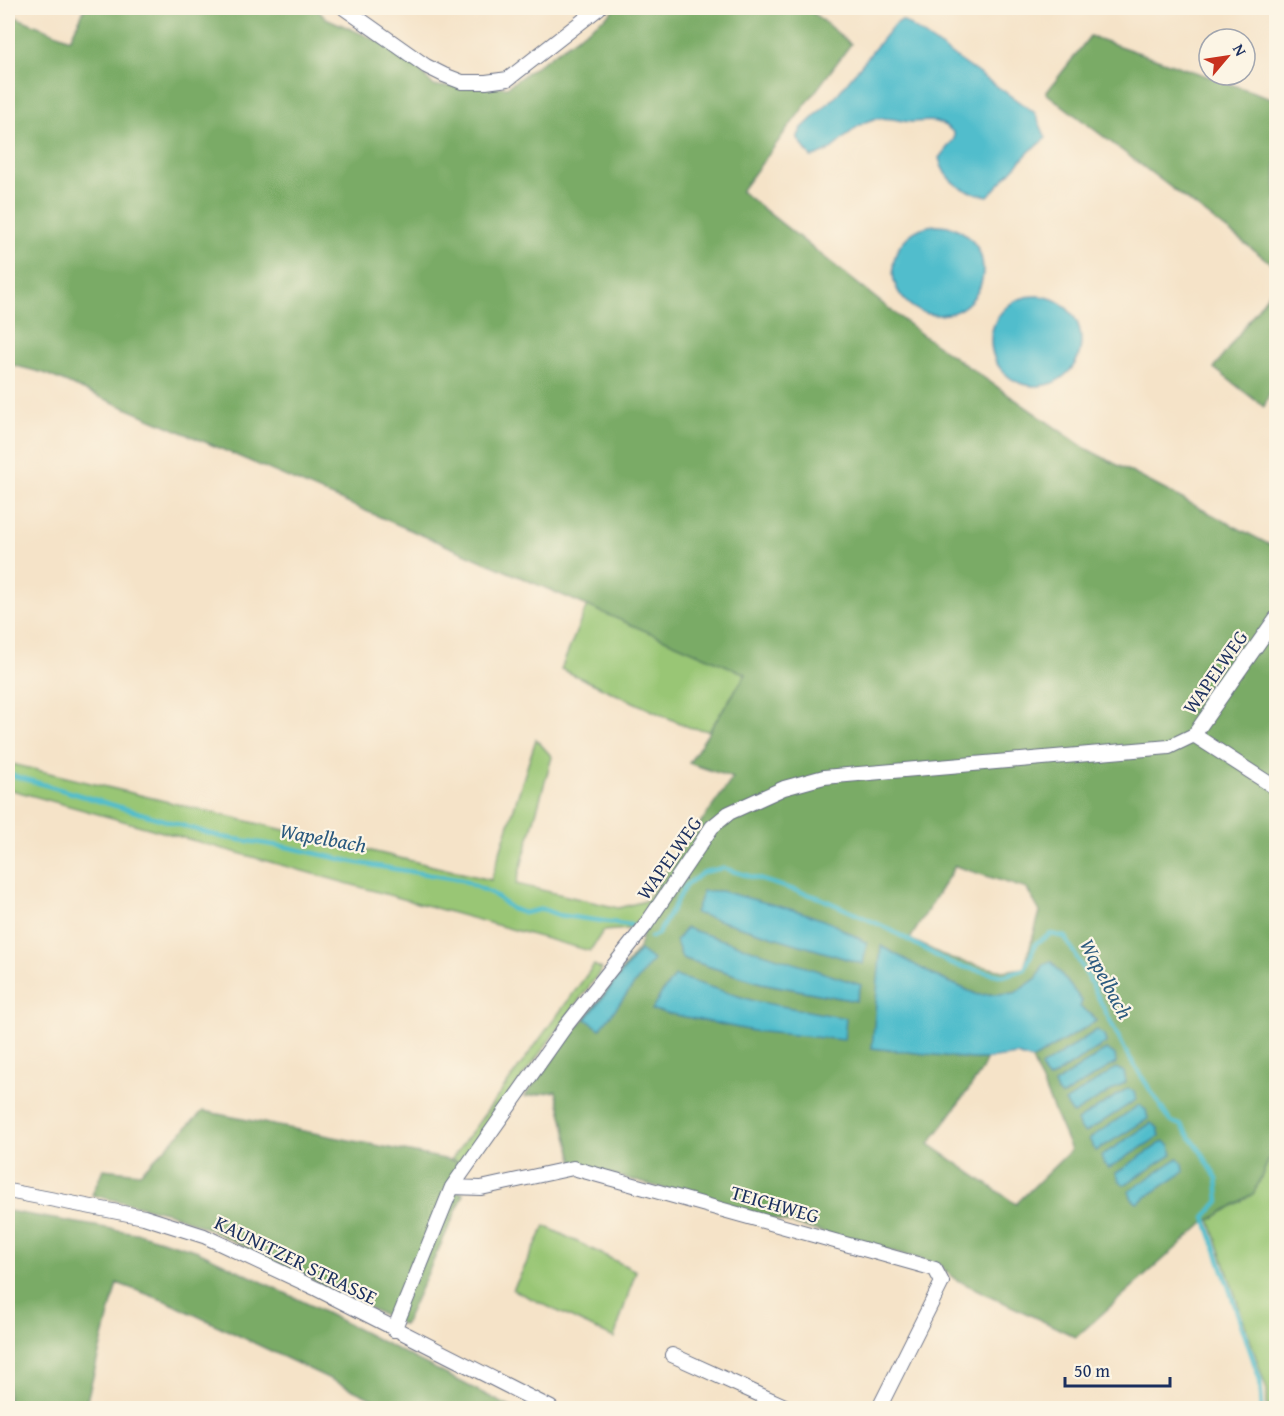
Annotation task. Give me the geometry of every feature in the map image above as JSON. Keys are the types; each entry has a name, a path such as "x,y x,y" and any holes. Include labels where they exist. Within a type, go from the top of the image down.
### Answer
{"street":[{"path":"344,8 434,70 462,82 486,82 508,80 599,8"},
{"name":"WAPELWEG","path":"394,1330 452,1187 565,1027 645,926 712,827 729,813 784,788 824,777 1168,747 1194,735 1276,618"},
{"path":"1194,735 1276,788"},
{"name":"TEICHWEG","path":"452,1187 480,1188 573,1168 935,1269 942,1282 879,1408"},
{"name":"KAUNITZER STRASSE","path":"8,1191 144,1217 204,1236 317,1289 551,1408"},
{"path":"672,1355 789,1408"}],"green space":[{"path":"85,8 315,8 326,18 403,52 434,86 507,87 615,8 807,8 851,44 741,191 921,334 1085,448 1276,548 1276,1151 1270,1157 1254,1193 1203,1224 1076,1337 955,1279 938,1264 574,1164 556,1091 524,1097 639,948 649,909 661,878 733,778 689,763 746,674 44,373 8,364 8,14 70,39","holes":["955,866 1027,889 1040,912 1024,968 1003,971 951,959 910,939","682,958 860,986 856,1001 761,983","1043,964 1082,1001 1079,1007 1092,1015 1096,1021 1032,1060 1071,1150 1016,1204 929,1144 979,1075 987,1059 872,1048 935,976 978,995 1015,993 1037,978","1104,1035 1106,1043 1049,1079 1044,1075 1042,1067"]},
{"path":"1090,36 1197,73 1197,87 1239,87 1274,99 1276,96 1276,267 1046,93"},
{"path":"1276,283 1276,377 1264,407 1214,368"},
{"path":"587,605 746,674 709,731 688,727 561,669"},
{"path":"536,739 552,757 516,884 618,908 645,901 661,878 649,909 630,929 603,931 590,951 8,789 8,763 491,880"},
{"path":"594,965 602,969 460,1162 451,1160"},
{"path":"203,1111 460,1162 446,1187 464,1194 404,1325 209,1229 169,1213 92,1195 103,1169 140,1173"},
{"path":"1276,1151 1276,1408 1267,1408 1267,1390 1210,1220 1254,1193 1270,1157"},
{"path":"8,1211 141,1234 198,1251 512,1408 391,1408 168,1302 117,1283 85,1408 8,1408"},
{"path":"545,1226 636,1271 614,1338 513,1290"}],"water":[{"path":"902,20 1035,113 1046,138 1030,151 988,196 964,189 946,174 939,158 954,139 954,133 938,122 874,119 857,127 828,151 811,157 797,138 802,128 836,96 893,26"},
{"path":"938,225 955,228 970,238 980,253 983,270 980,287 970,302 955,312 938,315 921,312 906,302 896,287 893,270 896,253 906,238 921,228"},
{"path":"1036,296 1053,299 1068,309 1078,324 1081,341 1078,358 1068,373 1053,383 1036,386 1019,383 1004,373 994,358 991,341 994,324 1004,309 1019,299"},
{"path":"703,891 721,891 801,912 831,923 867,943 863,964 695,913"},
{"path":"686,928 861,985 856,1001 761,983 682,958 676,941"},
{"path":"881,946 935,976 978,995 1015,993 1037,978 1044,964 1051,961 1082,1001 1080,1007 1092,1015 1096,1021 1032,1060 1017,1055 971,1059 872,1048"},
{"path":"640,950 653,960 600,1029 586,1019"},
{"path":"675,976 754,1001 846,1018 844,1040 753,1031 652,1010"},
{"path":"1097,1030 1104,1035 1106,1043 1049,1079 1044,1075 1041,1067"},
{"path":"1107,1049 1115,1055 1116,1063 1062,1096 1057,1092 1054,1084"},
{"path":"1116,1068 1124,1072 1126,1082 1073,1114 1065,1102"},
{"path":"1128,1088 1134,1092 1136,1100 1085,1133 1080,1128 1077,1121"},
{"path":"1139,1105 1146,1110 1148,1119 1096,1151 1089,1139"},
{"path":"1151,1123 1158,1128 1160,1136 1109,1168 1104,1163 1101,1156"},
{"path":"1164,1141 1170,1145 1172,1155 1124,1185 1119,1180 1116,1173"},
{"path":"1178,1158 1183,1164 1184,1172 1137,1203 1132,1199 1129,1191"}],"waterway":[{"name":"Wapelbach","path":"8,774 221,837 462,880 493,894 512,909 524,913 543,909 558,915 631,925"},
{"name":"Wapelbach","path":"651,937 658,934 686,885 704,872 723,868 820,898 887,928 951,964 1003,976 1025,969 1036,943 1051,934 1065,937 1126,1052 1170,1121 1181,1125 1200,1150 1217,1179 1219,1201 1205,1217 1260,1380 1262,1408"}]}
